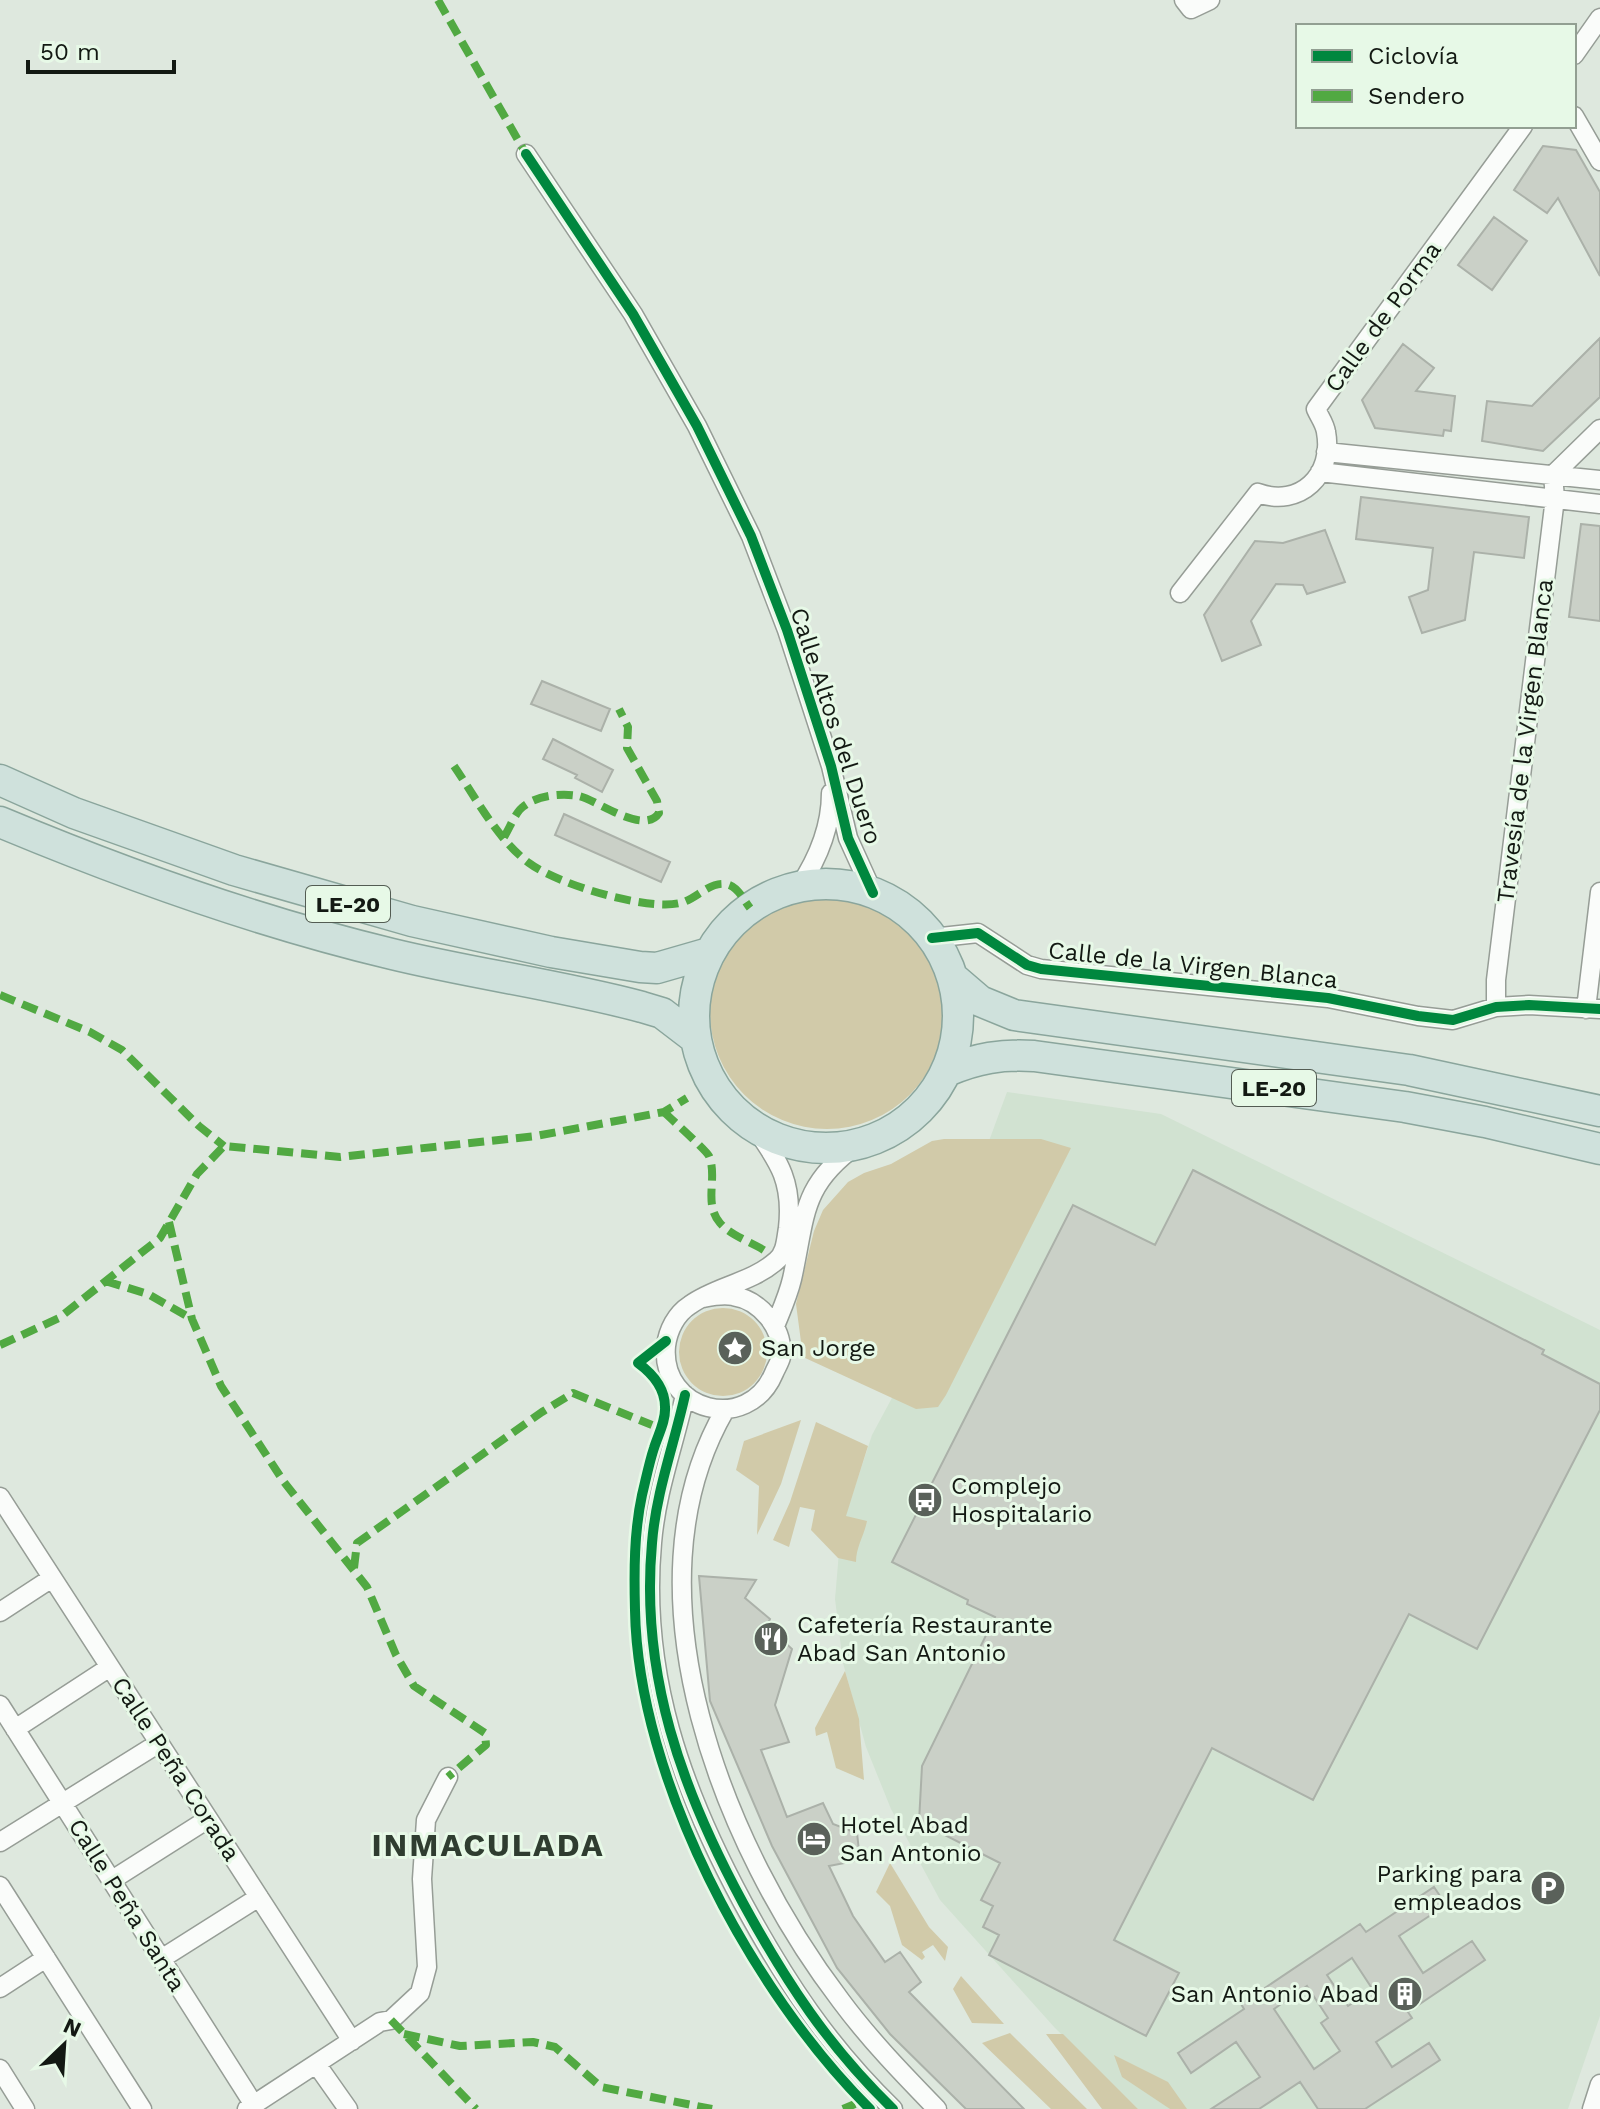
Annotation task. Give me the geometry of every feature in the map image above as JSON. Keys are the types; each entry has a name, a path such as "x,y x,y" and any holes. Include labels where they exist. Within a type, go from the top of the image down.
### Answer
{"highway":[{"name":"LE-20","path":"0,780 74,813 234,870 412,921 551,952 640,967 657,968 709,953"},
{"name":"LE-20","path":"0,822 204,899 291,927 392,954 662,1013 696,1039"},
{"name":"LE-20","path":"824,884 873,893 916,919 932,938 952,977 958,1024 947,1071 927,1102 914,1115 878,1138 857,1145 830,1148 804,1146 779,1139 755,1128 726,1103 706,1070 696,1039 695,995 709,953 744,913 775,894 824,884"},
{"name":"LE-20","path":"952,977 980,1001 1014,1015 1409,1070 1600,1111"},
{"name":"LE-20","path":"947,1071 985,1057 1008,1054 1034,1056 1390,1105 1485,1122 1600,1149"}],"street":[{"path":"1188,4 1210,0"},
{"path":"1576,52 1600,18"},
{"path":"1576,119 1600,161"},
{"name":"Calle de Porma","path":"1320,472 1326,452 1326,431 1316,409 1522,128"},
{"name":"Calle Altos del Duero","path":"526,154 633,314 751,536 831,766 848,838 873,893"},
{"path":"1553,475 1600,429"},
{"path":"1326,452 1600,480"},
{"path":"1180,593 1258,493 1284,499 1310,486 1320,472 1600,504"},
{"name":"Travesía de la Virgen Blanca","path":"1496,1007 1496,980 1555,498 1553,475"},
{"name":"Calle Altos del Duero","path":"799,887 811,868 831,809 831,766"},
{"path":"1593,1009 1600,892"},
{"name":"Calle de la Virgen Blanca","path":"932,938 978,933 1027,965 1041,969 1328,998 1453,1020 1496,1007 1529,1005 1593,1009"},
{"path":"703,1298 721,1295 744,1299 765,1312 775,1326 781,1358 767,1389 754,1401 725,1410 701,1405 685,1395 668,1371 666,1341 679,1314 703,1298 741,1282 776,1261 786,1245 791,1203 787,1184 771,1150 755,1128"},
{"path":"775,1326 792,1282 807,1202 836,1160 857,1145"},
{"path":"685,1395 659,1490 652,1544 652,1613 660,1690 668,1729 680,1767 719,1858 761,1936 807,2011 861,2078 893,2109"},
{"path":"725,1410 709,1440 696,1477 684,1555 685,1639 695,1702 706,1743 736,1820 772,1893 817,1966 869,2037 937,2109"},
{"name":"Calle Peña Corada","path":"2,1503 352,2041"},
{"path":"0,1612 52,1578"},
{"path":"15,1729 110,1667"},
{"name":"Calle Peña Santa","path":"0,1705 112,1880 250,2107"},
{"path":"0,1842 159,1743"},
{"path":"250,2107 380,2022 391,2020 420,1993 427,1967 422,1879 426,1820 448,1777"},
{"path":"112,1880 208,1819"},
{"path":"0,1886 142,2109"},
{"path":"161,1959 259,1897"},
{"path":"0,1988 46,1958"},
{"path":"317,2065 348,2109"},
{"path":"0,2069 25,2109"},
{"path":"1592,2109 1600,2084"}],"shaded area":[{"path":"827,895 850,897 872,904 910,929 935,967 942,989 942,1035 935,1057 910,1095 872,1120 850,1127 827,1129 804,1127 782,1120 744,1095 719,1057 712,1035 710,1012 712,989 719,967 744,929 782,904 804,897"},
{"path":"1007,1092 1161,1114 1600,1330 1600,2016 1568,2109 1138,2109 1055,2028 940,1900 891,1809 866,1747 843,1663 835,1599 841,1529 872,1435 900,1383"},
{"path":"1041,1139 1071,1148 946,1395 938,1407 916,1409 803,1357 796,1304 814,1231 823,1210 848,1182 891,1164 932,1141"},
{"path":"723,1308 748,1315 760,1327 767,1352 760,1377 748,1389 723,1396 698,1389 686,1377 679,1352 686,1327 698,1315"},
{"path":"801,1420 781,1484 757,1535 759,1486 736,1470 744,1441"},
{"path":"816,1422 868,1446 846,1516 867,1521 856,1562 838,1558 811,1530 815,1510 800,1507 789,1547 773,1540 790,1502"},
{"path":"845,1671 859,1719 864,1780 836,1768 827,1732 816,1736 815,1728"},
{"path":"890,1863 929,1927 948,1947 945,1961 933,1945 922,1952 925,1957 922,1960 902,1945 890,1906 876,1892"},
{"path":"961,1976 1004,2024 972,2023 953,1989"},
{"path":"1010,2033 1087,2109 1051,2109 982,2043"},
{"path":"1046,2034 1063,2034 1138,2109 1102,2109"},
{"path":"1114,2055 1168,2082 1187,2109 1170,2109 1122,2077"}],"building":[{"path":"1543,146 1576,150 1600,192 1600,276 1558,198 1547,213 1514,190"},
{"path":"1494,217 1527,241 1492,290 1458,265"},
{"path":"1600,338 1600,397 1543,451 1482,441 1487,401 1532,406"},
{"path":"1403,344 1434,368 1416,391 1455,396 1451,431 1444,430 1443,436 1375,428 1362,400"},
{"path":"1361,497 1529,517 1524,558 1474,552 1465,620 1422,633 1409,597 1428,590 1433,548 1356,539"},
{"path":"1581,524 1600,526 1600,621 1569,617"},
{"path":"1325,530 1345,582 1307,594 1303,585 1276,584 1251,621 1261,645 1222,661 1204,615 1255,541 1283,543"},
{"path":"542,681 610,709 601,731 531,704"},
{"path":"553,739 613,770 602,792 575,778 577,775 543,759"},
{"path":"564,814 670,862 661,882 555,835"},
{"path":"1193,1170 1544,1350 1542,1354 1600,1384 1600,1410 1477,1649 1409,1614 1313,1800 1212,1748 1114,1940 1179,1973 1146,2036 989,1955 999,1935 983,1927 993,1906 981,1900 1000,1863 919,1822 922,1766 995,1617 892,1562 1073,1205 1155,1245"},
{"name":"Hotel Abad San Antonio","path":"699,1576 756,1580 745,1598 770,1619 767,1626 792,1649 775,1705 789,1742 761,1750 787,1817 823,1803 833,1824 857,1833 860,1860 829,1866 853,1916 885,1962 900,1952 921,1982 909,1992 1024,2109 966,2109 890,2034 837,1968 772,1846 710,1701"},
{"name":"San Antonio Abad","path":"1434,1887 1446,1905 1399,1936 1423,1973 1472,1941 1485,1960 1408,2012 1412,2018 1376,2042 1392,2067 1429,2043 1440,2060 1365,2109 1318,2109 1300,2082 1259,2109 1211,2109 1260,2077 1236,2042 1191,2073 1178,2053 1244,2009 1241,2004 1360,1924 1366,1932","holes":["1352,1958 1373,1990 1348,2006 1327,1975","1307,1986 1328,2018 1321,2023 1340,2051 1314,2069 1274,2009"]}],"marked path":[{"path":"438,0 526,154"},
{"path":"504,837 521,809 536,799 550,796 579,796 620,815 643,821 659,813 657,801 627,748 628,727 619,709"},
{"path":"454,766 507,842 542,871 602,894 646,903 680,903 713,886 725,884 736,890 750,908"},
{"path":"0,995 90,1032 122,1050 199,1126 224,1146"},
{"path":"0,1345 59,1318 160,1238 197,1174 224,1146 340,1157 536,1136 664,1112 687,1098"},
{"path":"664,1112 709,1156 712,1207 720,1223 768,1253"},
{"path":"169,1222 192,1319 221,1386 284,1482 367,1587 396,1655 414,1686 485,1733 486,1745 448,1777"},
{"path":"105,1281 148,1294 192,1319"},
{"path":"354,1568 357,1543 573,1393 652,1425"},
{"path":"391,2020 476,2109"},
{"path":"404,2034 460,2046 533,2042 555,2047 601,2087 712,2109"},
{"path":"843,2109 855,2104"}],"cycle path":[{"path":"526,154 633,314 697,426 751,536 787,630 831,766 848,838 873,893"},
{"path":"932,938 978,933 1027,965 1041,969 1328,998 1453,1020 1496,1007 1529,1005 1600,1009"},
{"path":"666,1341 638,1363 657,1382 665,1407 642,1495 635,1567 641,1675 656,1743 679,1811 709,1879 744,1944 826,2061 870,2109"},
{"path":"685,1395 661,1487 652,1543 650,1592 653,1639 659,1685 670,1730 701,1818 759,1932 828,2037 893,2109"}],"place":[{"name":"San Jorge","path":"735,1348"},
{"name":"Complejo Hospitalario","path":"925,1500"},
{"name":"Cafetería Restaurante Abad San Antonio","path":"771,1639"},
{"name":"Hotel Abad San Antonio","path":"814,1839"},
{"name":"Parking para empleados","path":"1548,1888"},
{"name":"San Antonio Abad","path":"1405,1994"}],"district":[{"name":"INMACULADA","path":"488,1845"}]}
